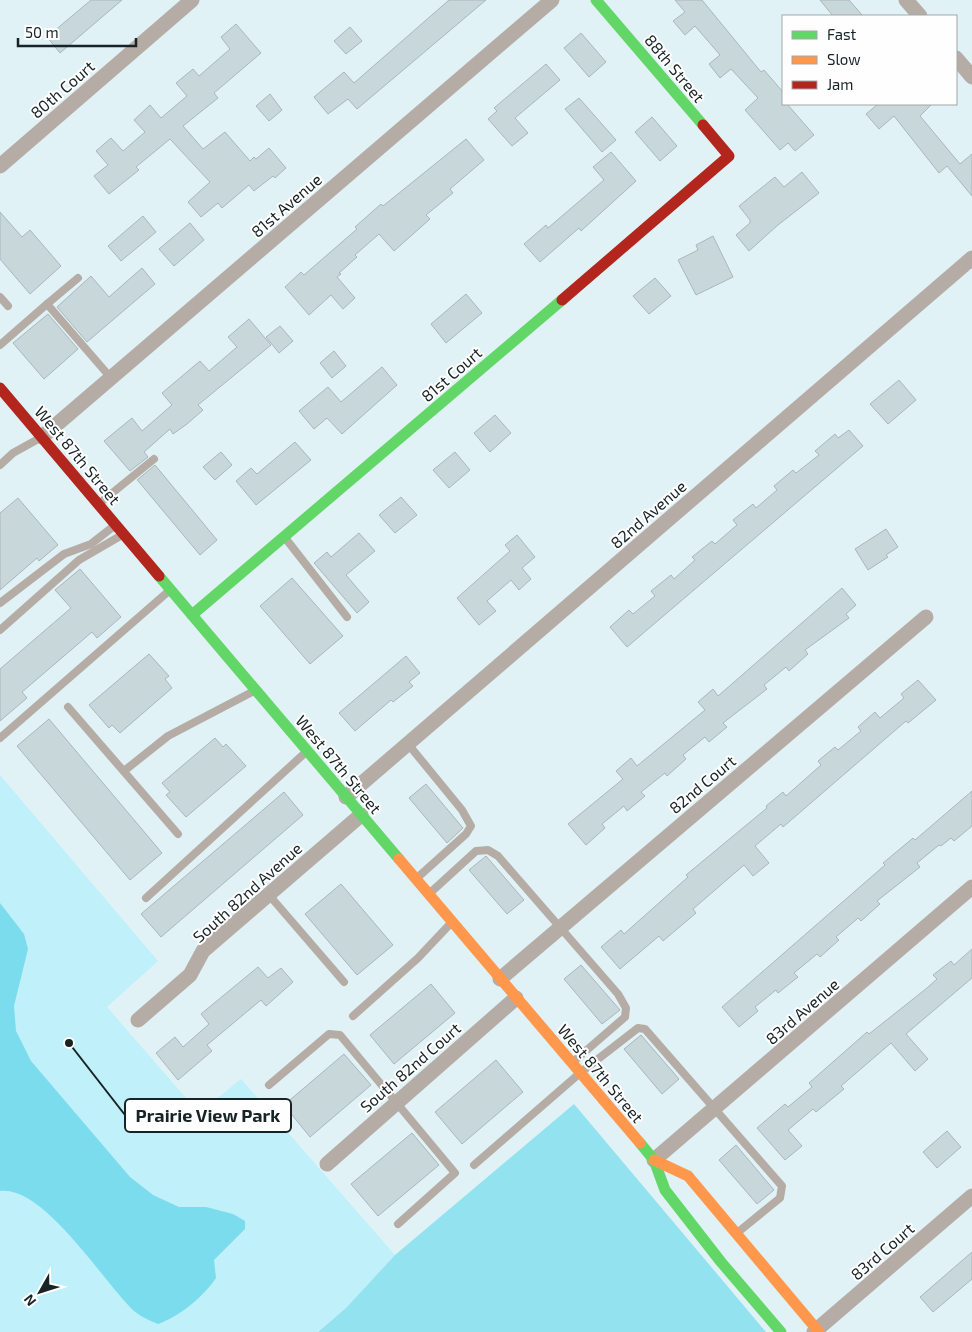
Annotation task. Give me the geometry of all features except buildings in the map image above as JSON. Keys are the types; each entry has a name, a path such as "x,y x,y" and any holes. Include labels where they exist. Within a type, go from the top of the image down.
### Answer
{"main road":[{"name":"88th Street","path":"596,0 729,156"},
{"name":"81st Court","path":"192,615 285,538 729,156"},
{"name":"West 87th Street","path":"0,388 654,1160 665,1190 721,1262 781,1332"},
{"name":"West 87th Street","path":"654,1160 688,1176 817,1331"}],"street":[{"name":"80th Court","path":"0,166 192,0"},
{"name":"81st Avenue","path":"42,437 552,0"},
{"path":"906,0 919,15"},
{"path":"957,59 972,77"},
{"name":"82nd Avenue","path":"346,797 972,258"},
{"name":"82nd Court","path":"500,979 926,616"},
{"name":"South 82nd Avenue","path":"138,1020 190,975 203,952 361,815"},
{"name":"83rd Avenue","path":"654,1160 972,887"},
{"name":"South 82nd Court","path":"327,1164 516,998"},
{"name":"83rd Court","path":"817,1331 972,1196"}],"lane":[{"path":"0,345 78,278"},
{"path":"0,297 8,306"},
{"path":"47,304 111,378"},
{"path":"0,465 13,453 42,437"},
{"path":"99,505 154,459"},
{"path":"0,603 64,554 91,544 116,525"},
{"path":"0,630 78,560 124,534"},
{"path":"285,538 347,617"},
{"path":"0,738 170,589"},
{"path":"124,771 168,736 256,690"},
{"path":"68,707 178,834"},
{"path":"408,744 462,810 471,826 466,834 416,879"},
{"path":"146,898 308,751"},
{"path":"428,894 476,850 488,850 498,856 618,994 626,1008 625,1017 572,1063"},
{"path":"269,894 344,982"},
{"path":"353,1016 418,958 452,922"},
{"path":"474,1166 580,1074 638,1028 645,1029 782,1186 780,1198 736,1234"},
{"path":"269,1085 329,1034 340,1035 455,1173 398,1224"}],"shaded area":[{"path":"0,775 158,961 107,1007 199,1113 241,1079 395,1255 347,1307 317,1332 0,1332"},
{"path":"0,903 24,934 28,949 14,1006 16,1031 31,1061 130,1177 153,1195 179,1207 206,1207 233,1214 245,1221 245,1229 214,1260 216,1278 197,1299 166,1321 158,1324 134,1311 72,1238 35,1203 17,1193 0,1191"},
{"path":"574,1104 766,1332 318,1332 347,1307 395,1255"}],"traffic: fast":[{"path":"596,0 703,125"},
{"path":"192,615 562,300"},
{"path":"159,576 399,859"},
{"path":"640,1143 654,1160 665,1190 721,1262 781,1332"}],"traffic: slow":[{"path":"399,859 640,1143"},
{"path":"654,1160 688,1176 819,1332"}],"traffic: jam":[{"path":"562,300 729,156 703,125"},
{"path":"0,388 159,576"}],"place":[{"name":"Prairie View Park","path":"69,1043"}]}
